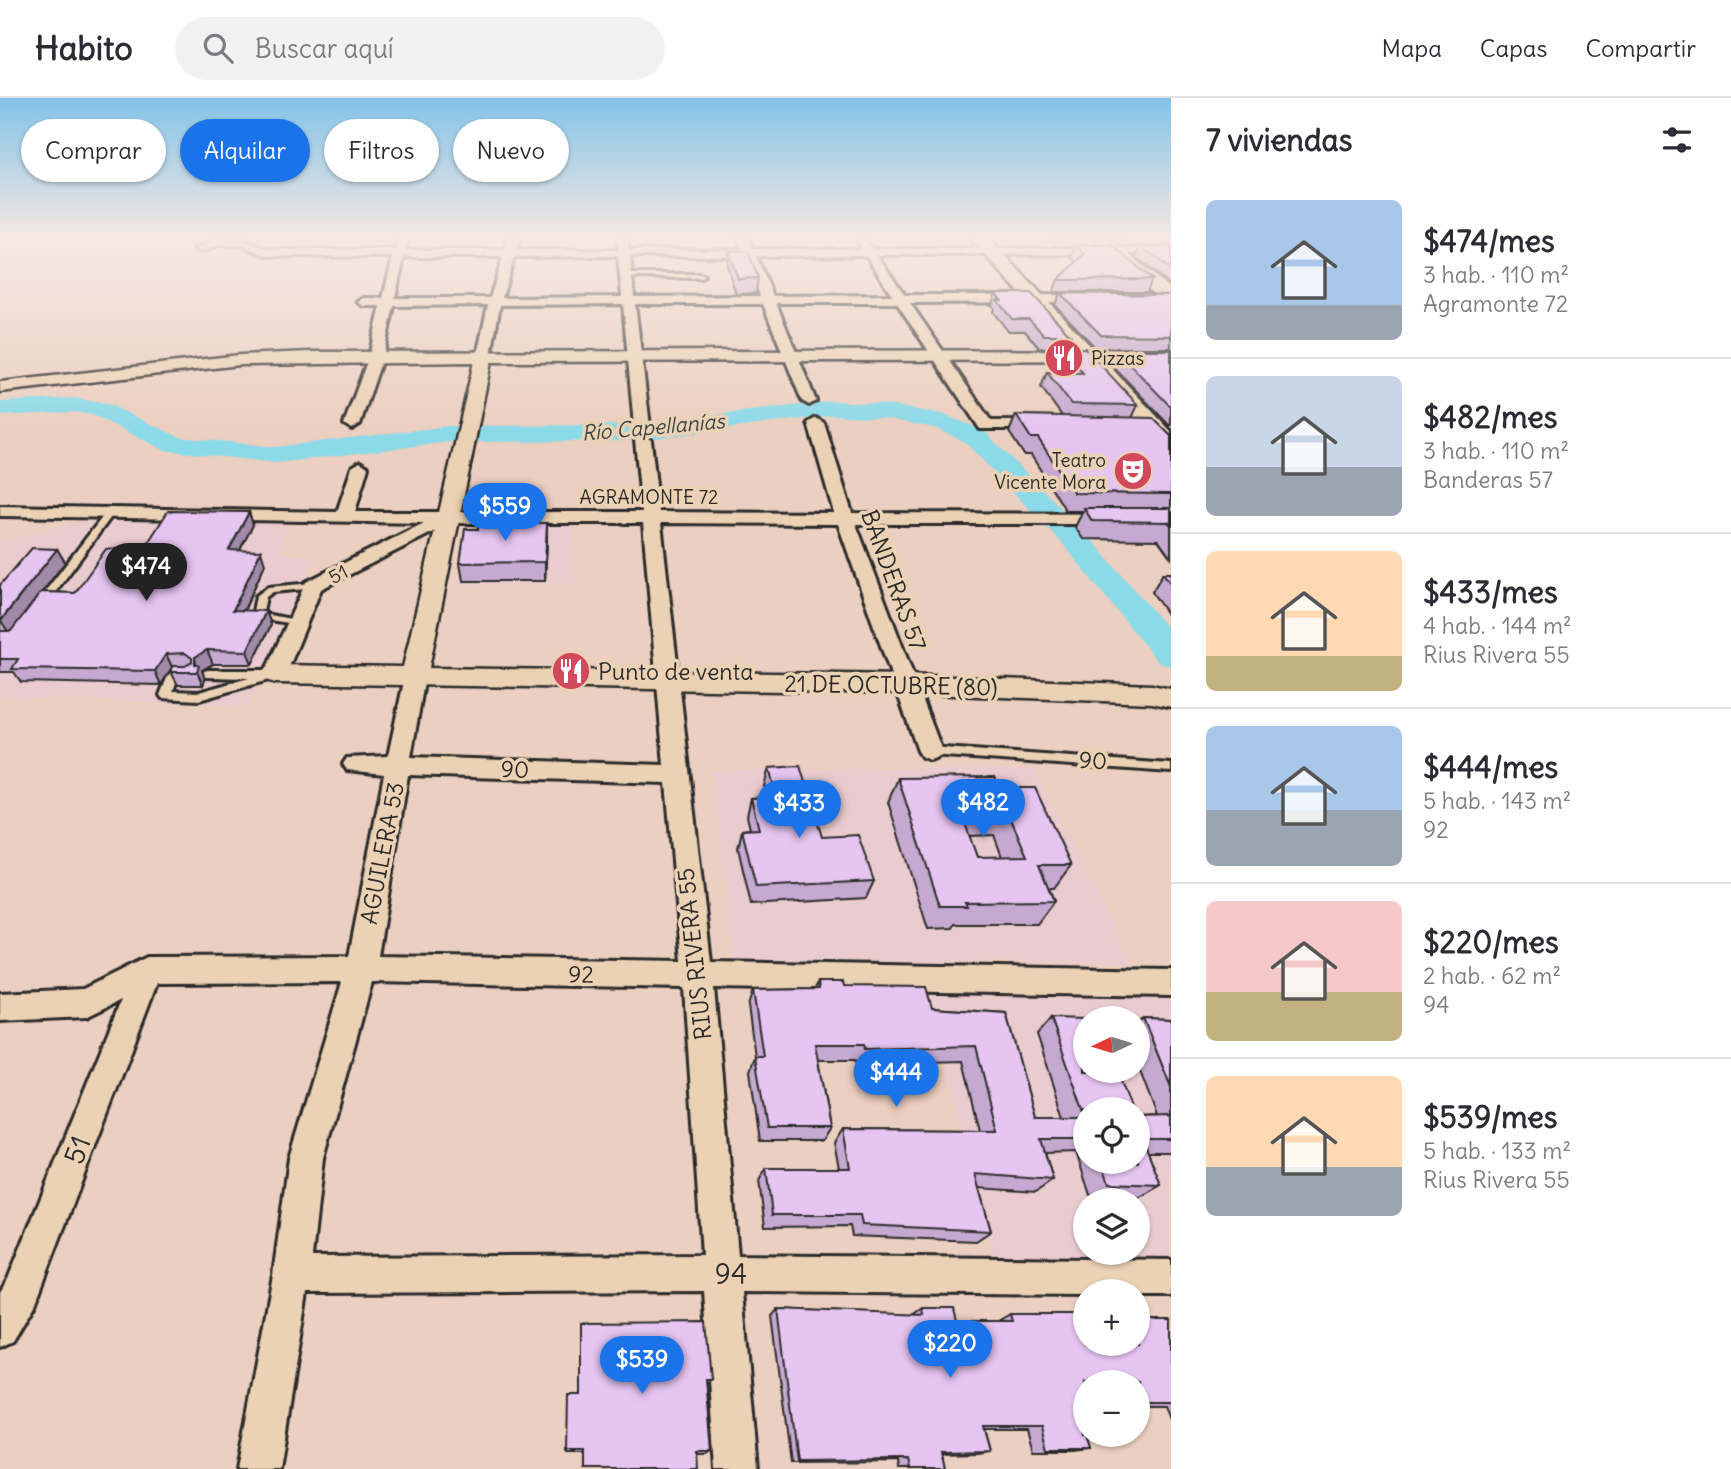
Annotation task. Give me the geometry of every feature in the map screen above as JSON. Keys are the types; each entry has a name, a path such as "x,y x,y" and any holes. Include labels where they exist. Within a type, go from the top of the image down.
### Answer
{"main road":[{"path":"1039,302 1171,446"}],"street":[{"path":"352,424 376,356 390,302"},
{"name":"AGUILERA 53","path":"258,1469 291,1275 306,1158 360,969 414,677 495,302"},
{"name":"RIUS RIVERA 55","path":"629,302 675,774 698,977 737,1469"},
{"path":"771,302 809,401"},
{"path":"906,302 986,426 1055,427"},
{"path":"0,387 240,360 376,356 1171,355"},
{"name":"BANDERAS 57","path":"816,423 845,519 930,751"},
{"path":"344,517 360,467"},
{"name":"AGRAMONTE 72","path":"0,512 651,519 1171,519"},
{"name":"51","path":"275,674 313,586 449,517"},
{"name":"21 DE OCTUBRE (80)","path":"275,674 906,684 1153,694 1171,698"},
{"name":"90","path":"355,764 675,774"},
{"name":"92","path":"0,1007 86,1003 147,970 360,969 1171,984"},
{"name":"51","path":"0,1328 11,1291 147,970"},
{"name":"94","path":"291,1275 721,1273 1171,1278"}],"lane":[{"path":"38,609 110,513"},
{"path":"297,623 261,616 258,611 261,596 271,589 313,586"},
{"path":"191,673 174,673 166,695 199,696 275,674"},
{"path":"208,674 275,674"},
{"name":"90","path":"930,751 1171,768"}],"shaded area":[{"path":"82,521 290,523 279,553 315,557 249,706 0,697 0,541"},
{"path":"574,523 574,584 458,584 467,524"},
{"path":"1034,769 1132,963 734,960 712,771"},
{"path":"929,991 1171,997 1171,1261 1150,1261 1150,1188 1073,1188 1073,1260 993,1259"}],"building":[{"path":"999,302 1039,302 1070,335 1044,335 1029,319 1012,319"},
{"path":"1069,302 1171,302 1171,336 1101,335"},
{"path":"1062,348 1085,348 1138,405 1071,404 1047,372 1083,373"},
{"path":"1116,350 1171,350 1171,407"},
{"path":"1016,415 1153,418 1171,436 1171,494 1074,493 1038,438 1031,438"},
{"path":"1084,508 1171,508 1171,525 1168,522 1092,521"},
{"path":"168,511 249,512 229,550 261,551 233,610 266,611 247,651 207,650 195,657 195,664 199,666 197,672 171,672 173,666 185,666 192,662 192,658 185,653 166,654 155,671 12,669 18,659 0,659 0,631 11,631 41,592 75,593 106,549 144,549"},
{"path":"478,523 547,523 545,562 460,563 465,529 478,529"},
{"path":"32,548 57,549 0,621 0,585"},
{"path":"1163,573 1171,573 1171,584"},
{"path":"800,766 822,837 858,835 874,881 756,887 742,830 759,829 751,798 777,797 769,768"},
{"path":"995,777 1000,788 1035,788 1071,865 1039,865 1054,901 965,902 967,906 940,906 898,778","holes":["961,812 1008,812 1027,856 977,857"]},
{"path":"818,982 843,982 844,986 926,987 932,1008 1006,1013 1035,1117 1073,1117 1073,1139 1041,1139 1053,1180 975,1174 991,1231 862,1225 860,1215 772,1215 766,1168 850,1168 843,1129 997,1130 976,1046 865,1049 864,1044 815,1044 830,1128 767,1128 755,1056 763,1056 753,990 819,989"},
{"path":"1051,1018 1073,1019 1073,1081"},
{"path":"1150,1018 1171,1019 1171,1087 1150,1035"},
{"path":"1074,1083 1122,1083 1127,1097 1079,1097"},
{"path":"1171,1116 1171,1139 1150,1139 1150,1117"},
{"path":"1150,1157 1161,1185 1109,1183 1106,1174 1150,1174"},
{"path":"923,1308 954,1308 957,1321 1012,1321 1010,1314 1073,1314 1073,1356 1150,1356 1150,1320 1171,1320 1171,1402 1150,1402 1150,1370 1073,1370 1073,1447 1091,1448 1048,1448 1042,1426 983,1426 990,1451 941,1452 945,1469 910,1469 908,1460 797,1461 778,1309 924,1315"},
{"path":"706,1322 711,1379 706,1379 712,1451 697,1451 698,1469 585,1469 585,1451 567,1451 568,1395 581,1395 581,1323"}],"waterway":[{"name":"Río Capellanías","path":"0,409 73,405 99,409 173,444 276,455 449,434 633,433 833,408 882,411 942,422 974,436 1074,538 1171,655"}],"place":[{"name":"Pizzas","path":"1064,358"},
{"name":"Teatro Vicente Mora","path":"1133,471"},
{"name":"Punto de venta","path":"571,671"}]}
